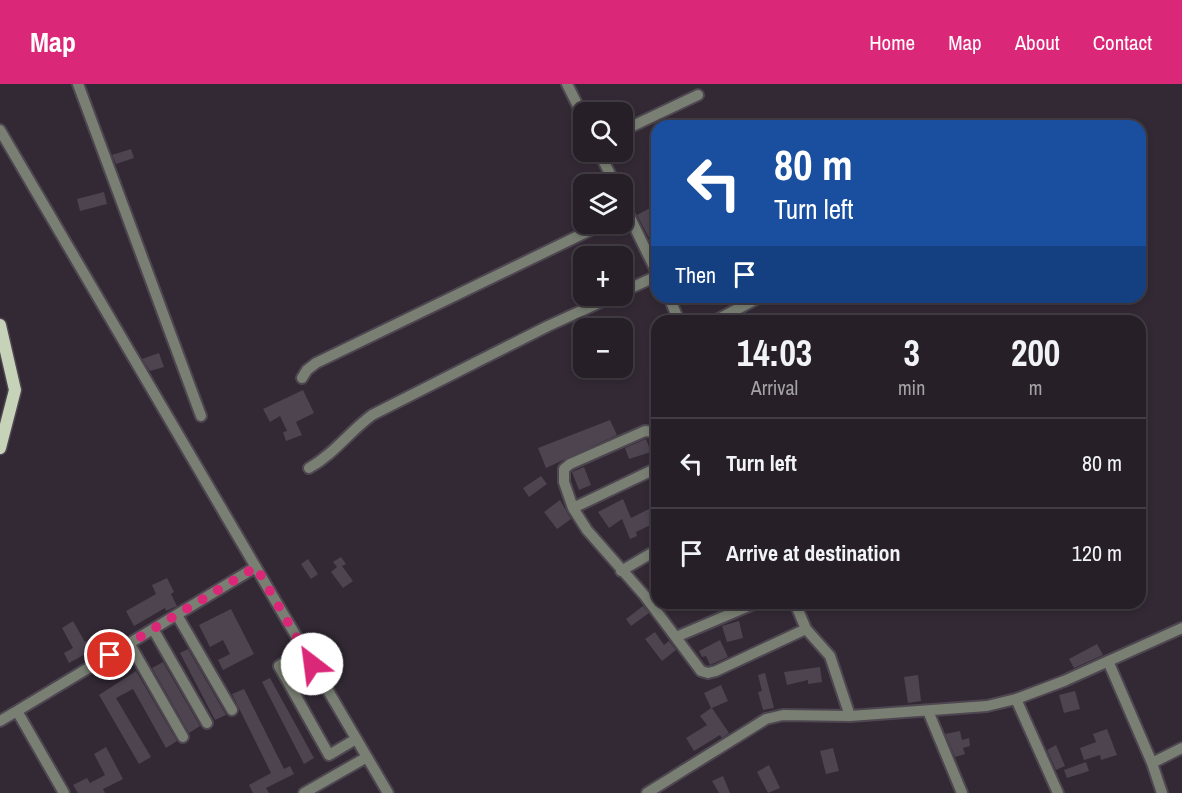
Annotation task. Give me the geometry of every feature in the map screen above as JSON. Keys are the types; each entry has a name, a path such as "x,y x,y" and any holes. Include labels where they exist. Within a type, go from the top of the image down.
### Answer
{"main road":[{"path":"0,325 15,390 0,448"}],"street":[{"path":"78,84 201,416"},
{"path":"567,84 576,102"},
{"path":"633,126 698,95"},
{"path":"0,130 388,793"},
{"path":"633,227 651,262"},
{"path":"302,378 307,370 316,363 582,234"},
{"path":"633,286 651,277"},
{"path":"727,315 749,303"},
{"path":"309,468 326,459 361,423 372,415 593,306"},
{"path":"651,432 645,431 570,464 564,469 564,482 573,508 594,539 651,604"},
{"path":"573,508 651,471"},
{"path":"621,571 651,554"},
{"path":"0,722 256,567"},
{"path":"655,609 694,665 708,673 806,629"},
{"path":"676,637 742,609"},
{"path":"798,609 806,629 830,656 850,716"},
{"path":"177,615 232,710"},
{"path":"646,793 766,720 783,716 850,716 987,706 1016,699 1064,681 1182,628"},
{"path":"153,629 207,723"},
{"path":"129,644 183,737"},
{"path":"304,650 279,666 329,755 356,739"},
{"path":"1108,661 1152,763 1162,793"},
{"path":"1016,699 1058,793"},
{"path":"17,711 64,793"},
{"path":"928,711 962,793"},
{"path":"1152,763 1182,748"},
{"path":"304,793 367,757"}],"building":[{"path":"131,149 134,158 116,164 112,155"},
{"path":"104,192 107,204 80,211 77,199"},
{"path":"650,208 651,210 651,242 637,215"},
{"path":"159,353 164,367 150,371 142,359"},
{"path":"303,390 314,413 296,422 302,435 286,441 283,432 287,431 280,416 270,422 263,409"},
{"path":"610,420 617,435 546,468 538,448"},
{"path":"646,439 651,452 629,459 625,448"},
{"path":"584,467 591,485 579,490 572,472"},
{"path":"541,476 547,484 529,497 523,488"},
{"path":"623,499 631,518 651,508 651,525 636,532 637,536 630,539 622,519 609,528 598,512"},
{"path":"560,500 571,519 557,529 544,512"},
{"path":"341,557 346,564 342,566 353,581 343,588 331,572 337,567 333,562"},
{"path":"308,559 318,574 311,579 301,564"},
{"path":"167,578 174,592 171,594 177,606 166,611 165,608 134,626 126,611 156,594 152,585"},
{"path":"643,606 649,613 631,626 626,619"},
{"path":"231,609 254,654 223,670 218,660 230,654 223,640 210,647 199,625"},
{"path":"73,621 85,642 106,630 111,640 69,663 64,653 73,648 62,628"},
{"path":"739,621 743,638 727,642 722,626"},
{"path":"655,632 664,645 669,641 676,650 662,661 645,639"},
{"path":"720,640 728,657 710,665 706,656 702,657 699,651"},
{"path":"1097,644 1103,655 1074,668 1069,659"},
{"path":"188,649 226,715 215,720 180,653"},
{"path":"163,662 200,726 189,733 152,668"},
{"path":"820,667 822,682 808,684 808,680 787,685 784,672"},
{"path":"136,671 177,741 166,748 133,689 116,698 151,757 139,764 99,695"},
{"path":"765,673 774,708 763,710 758,692 762,691 758,675"},
{"path":"918,675 921,701 908,703 904,677"},
{"path":"270,678 314,758 304,764 262,682"},
{"path":"721,685 728,701 712,708 729,733 722,738 720,735 694,751 686,738 707,725 700,716 711,708 704,693"},
{"path":"244,689 284,769 290,766 294,774 266,788 269,793 253,793 249,785 271,773 232,694"},
{"path":"1075,691 1080,709 1064,713 1059,695"},
{"path":"1107,729 1117,755 1101,760 1100,755 1084,760 1080,748 1096,742 1093,734"},
{"path":"960,731 962,740 969,738 970,746 963,748 965,754 955,757 945,734"},
{"path":"1056,745 1065,766 1056,770 1047,750"},
{"path":"106,747 123,779 103,789 105,793 78,793 73,785 87,778 90,783 105,775 94,754"},
{"path":"833,748 839,771 826,774 820,751"},
{"path":"1086,762 1089,771 1067,778 1064,770"},
{"path":"769,765 780,788 768,793 757,772"},
{"path":"723,776 730,793 719,793 712,781"}],"route":[{"path":"110,655 256,567 312,664"}]}
